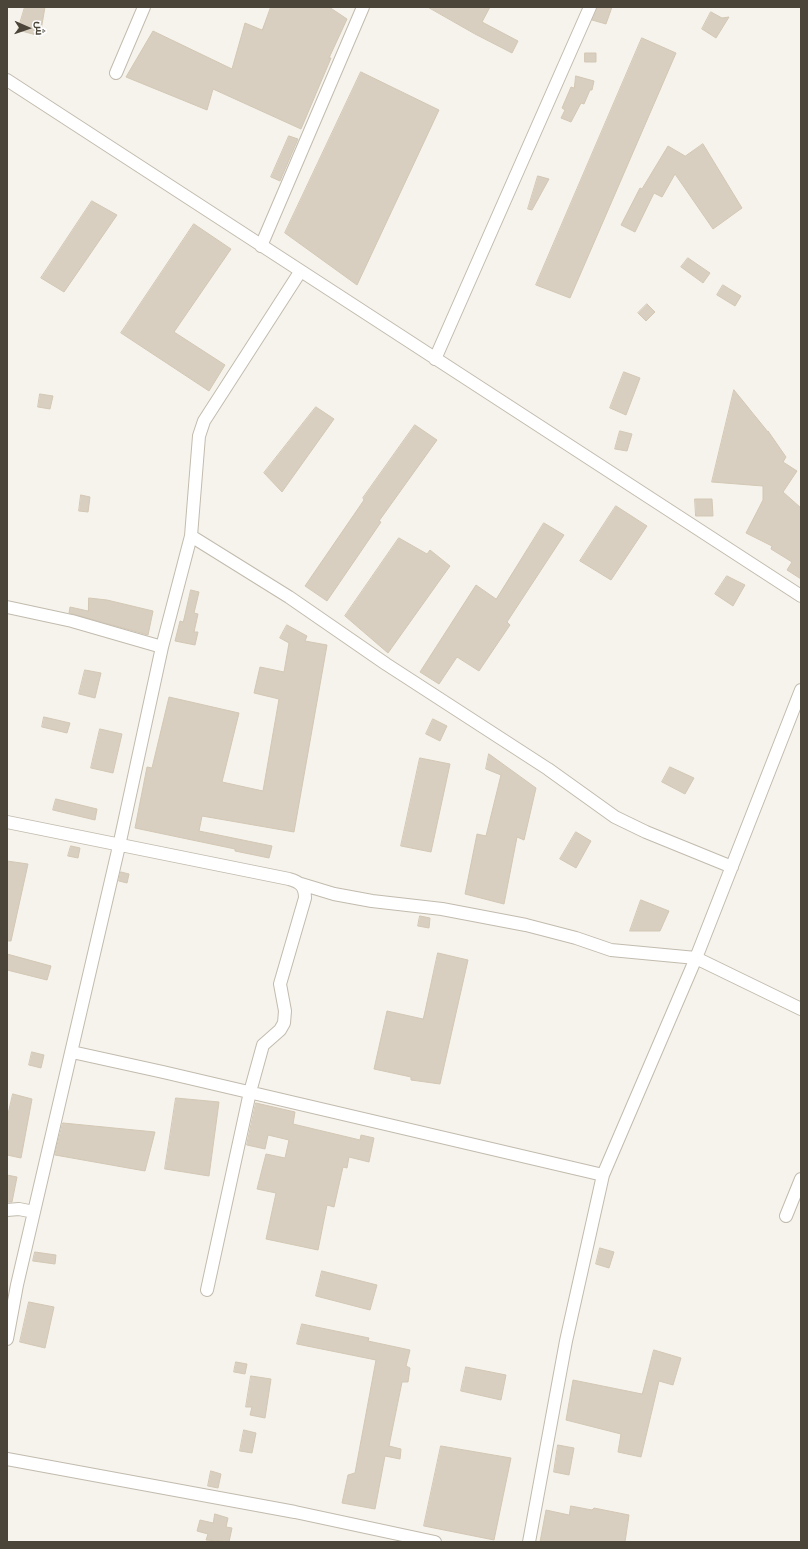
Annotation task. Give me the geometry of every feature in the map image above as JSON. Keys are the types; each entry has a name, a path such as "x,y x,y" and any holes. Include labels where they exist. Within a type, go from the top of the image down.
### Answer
{"street":[{"path":"116,74 144,7"},
{"path":"261,246 363,7"},
{"path":"435,359 590,7"},
{"path":"7,80 300,272 801,596"},
{"path":"7,1339 17,1285 119,846 162,647 191,536 197,451 204,421 300,272"},
{"path":"191,536 289,597 386,664 548,769 615,817 646,832 732,867"},
{"path":"7,607 72,621 162,647"},
{"path":"529,1542 566,1341 603,1175 696,958 801,690"},
{"path":"7,822 119,846 289,879 334,894 372,901 442,909 526,925 576,938 611,950 696,958 801,1009"},
{"path":"207,1290 250,1092 263,1045 280,1030 286,1017 280,984 305,898 301,884"},
{"path":"72,1052 603,1175"},
{"path":"786,1216 801,1179"},
{"path":"7,1210 19,1209 34,1212"},
{"path":"7,1459 295,1512 435,1542"}],"building":[{"path":"25,7 45,7 40,36 18,30"},
{"path":"271,7 329,7 347,19 329,58 331,58 301,129 213,89 207,110 126,77 153,31 232,69 245,23 262,30"},
{"path":"428,7 490,7 482,22 518,41 512,53"},
{"path":"597,7 612,7 606,24 592,20"},
{"path":"711,12 722,18 729,17 716,38 702,29"},
{"path":"642,38 676,53 570,298 536,285"},
{"path":"585,53 596,53 596,62 585,62"},
{"path":"361,72 439,110 357,285 285,233"},
{"path":"576,76 594,81 592,90 590,90 584,104 581,103 571,122 561,118 565,110 562,108 571,87 574,88"},
{"path":"289,136 298,139 280,181 271,177"},
{"path":"703,144 742,208 713,229 675,174 662,197 654,193 635,232 621,225 640,188 642,189 668,146 685,156"},
{"path":"538,176 549,179 532,210 528,209"},
{"path":"92,201 117,215 64,292 41,278"},
{"path":"194,224 231,249 174,332 225,365 209,391 121,333"},
{"path":"688,258 710,273 703,283 681,267"},
{"path":"723,285 741,296 735,306 717,295"},
{"path":"647,304 655,312 646,321 638,313"},
{"path":"624,372 640,378 626,415 610,408"},
{"path":"734,390 768,431 786,457 783,462 797,471 783,492 801,508 801,579 787,570 792,562 771,549 772,546 746,533 763,500 763,486 712,482"},
{"path":"40,394 53,396 50,409 38,407"},
{"path":"316,407 334,419 282,492 264,473"},
{"path":"415,425 437,440 379,521 381,522 327,601 305,586 364,500 363,498"},
{"path":"620,431 632,434 627,451 615,449"},
{"path":"81,495 90,497 88,512 79,511"},
{"path":"695,499 712,499 713,516 696,516"},
{"path":"616,506 647,526 611,580 580,561"},
{"path":"544,523 564,535 507,622 510,625 479,671 457,657 439,684 420,672 476,585 496,599"},
{"path":"399,538 427,554 430,550 450,566 388,653 345,616"},
{"path":"727,576 745,585 733,606 715,594"},
{"path":"191,590 199,592 194,613 198,614 194,632 198,632 195,645 175,641 180,621 183,622"},
{"path":"89,598 107,600 153,611 148,635 69,613 70,607 88,611"},
{"path":"287,625 307,636 305,641 327,645 294,832 202,816 199,831 272,846 269,858 235,851 235,849 135,828 147,767 152,768 169,697 239,713 222,782 263,791 279,699 254,693 260,667 284,672 289,643 280,638"},
{"path":"85,670 101,673 95,698 79,694"},
{"path":"44,717 70,723 67,733 42,727"},
{"path":"433,719 447,726 440,741 426,734"},
{"path":"100,729 122,734 113,773 91,768"},
{"path":"489,754 536,788 524,840 517,837 504,904 465,894 477,834 486,836 501,775 486,769"},
{"path":"420,758 450,764 431,852 401,846"},
{"path":"670,767 694,778 685,794 662,782"},
{"path":"56,799 97,809 95,820 53,810"},
{"path":"576,832 591,841 576,868 560,859"},
{"path":"71,846 80,848 78,858 68,856"},
{"path":"7,861 28,864 11,941 7,941"},
{"path":"121,872 129,874 127,883 119,881"},
{"path":"641,900 669,911 660,931 630,931"},
{"path":"420,916 430,918 429,928 418,926"},
{"path":"438,953 468,960 440,1084 411,1080 411,1077 374,1069 387,1011 423,1019"},
{"path":"7,954 51,966 47,980 7,970"},
{"path":"32,1052 44,1055 41,1068 29,1065"},
{"path":"13,1094 32,1099 21,1158 7,1155 7,1119"},
{"path":"176,1098 219,1102 209,1176 165,1169"},
{"path":"256,1103 295,1112 293,1124 360,1140 361,1135 374,1138 369,1162 349,1157 347,1168 343,1167 334,1207 327,1205 318,1250 266,1239 276,1193 257,1189 266,1154 285,1158 289,1140 268,1135 265,1149 247,1145"},
{"path":"63,1123 155,1132 145,1171 55,1155"},
{"path":"7,1175 17,1177 12,1202 7,1202"},
{"path":"600,1248 614,1252 609,1268 596,1264"},
{"path":"35,1252 56,1255 55,1264 33,1261"},
{"path":"322,1271 377,1285 370,1310 316,1296"},
{"path":"29,1302 54,1307 45,1348 20,1342"},
{"path":"302,1324 369,1338 368,1341 410,1350 406,1366 410,1368 408,1382 402,1382 389,1446 401,1449 400,1459 385,1456 375,1509 342,1503 348,1475 355,1473 376,1360 297,1344"},
{"path":"654,1350 681,1358 673,1385 659,1381 641,1457 618,1452 621,1434 566,1420 573,1380 642,1394"},
{"path":"236,1362 247,1364 245,1374 234,1372"},
{"path":"466,1367 506,1375 501,1400 461,1391"},
{"path":"251,1376 271,1379 265,1418 250,1415 252,1407 246,1407"},
{"path":"244,1430 256,1433 252,1453 240,1451"},
{"path":"558,1445 574,1448 569,1475 554,1472"},
{"path":"441,1446 511,1458 494,1540 424,1526"},
{"path":"211,1471 221,1474 218,1488 208,1486"},
{"path":"571,1506 592,1510 594,1508 629,1515 625,1542 540,1542 546,1510 569,1515"},
{"path":"215,1514 228,1518 226,1527 232,1528 229,1542 206,1540 208,1534 197,1531 200,1520 213,1523"}]}
